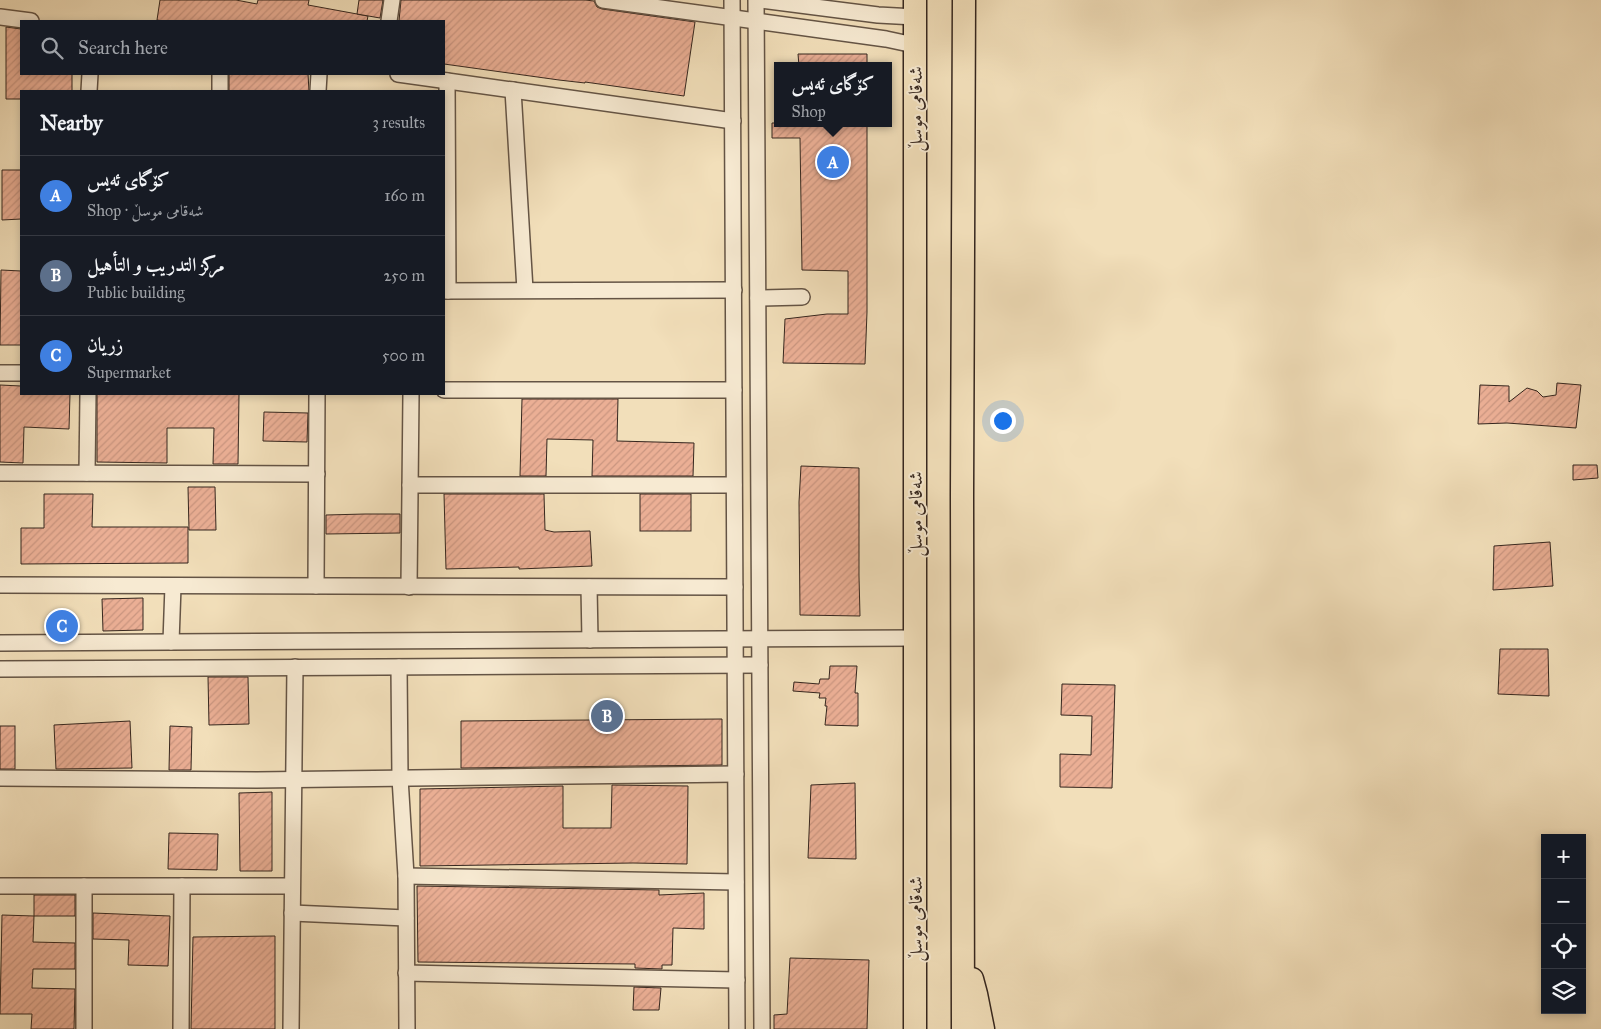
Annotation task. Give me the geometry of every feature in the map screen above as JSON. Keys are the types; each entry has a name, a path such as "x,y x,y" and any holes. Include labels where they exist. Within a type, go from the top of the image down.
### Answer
{"highway":[{"path":"964,0 963,956 978,1028"},
{"name":"شەقامی موسڵ","path":"915,8 915,1029"}],"street":[{"path":"389,20 392,0"},
{"path":"603,0 914,44"},
{"path":"732,0 737,1029"},
{"path":"762,1029 758,0 878,16 915,8"},
{"path":"875,38 878,16"},
{"path":"0,17 23,20"},
{"path":"90,75 90,90"},
{"path":"220,75 220,90"},
{"path":"318,90 319,75"},
{"path":"405,75 732,121"},
{"path":"447,81 446,290 734,290"},
{"path":"513,90 525,290"},
{"path":"758,298 802,297"},
{"path":"734,346 758,345"},
{"path":"0,373 20,373"},
{"path":"445,390 734,390"},
{"path":"87,473 88,395"},
{"path":"316,586 317,395"},
{"path":"409,586 411,395"},
{"path":"0,473 317,474"},
{"path":"410,485 734,485"},
{"path":"0,585 735,587"},
{"path":"171,642 173,586"},
{"path":"589,587 590,640"},
{"path":"0,643 915,638"},
{"path":"199,642 199,668"},
{"path":"0,669 760,665"},
{"path":"291,1029 295,667"},
{"path":"399,667 400,778 406,876 407,1029"},
{"path":"0,778 293,780 736,774"},
{"path":"406,876 736,882"},
{"path":"0,886 292,886"},
{"path":"84,886 84,1029"},
{"path":"181,1029 182,886"},
{"path":"292,913 406,918"},
{"path":"406,973 737,980"},
{"path":"737,1010 762,1010"}],"building":[{"path":"160,0 236,0 257,4 258,0 309,0 308,5 368,16 367,20 157,20"},
{"path":"359,0 383,0 380,18 357,14"},
{"path":"401,0 585,0 594,1 597,7 602,9 695,22 684,96 445,64 445,20 399,20"},
{"path":"6,27 20,29 20,75 72,75 72,90 20,90 20,99 6,99"},
{"path":"798,54 867,54 867,62 799,62"},
{"path":"229,75 308,75 309,90 229,90"},
{"path":"772,123 774,123 774,127 867,127 867,312 865,364 783,363 785,319 827,314 848,314 848,271 802,270 800,138 772,138"},
{"path":"2,170 20,170 20,219 2,220"},
{"path":"1,270 20,271 20,345 0,345"},
{"path":"1557,383 1581,385 1576,428 1507,423 1478,424 1480,385 1509,386 1509,402 1527,388 1537,391 1543,397 1556,395"},
{"path":"0,385 20,386 20,395 70,395 69,429 24,427 23,463 0,462"},
{"path":"97,395 239,395 238,464 213,464 214,428 167,428 167,463 97,462"},
{"path":"522,399 618,399 617,441 694,443 693,476 592,476 593,440 547,439 546,476 520,476"},
{"path":"264,412 308,413 307,442 263,441"},
{"path":"1573,465 1597,465 1598,478 1573,480"},
{"path":"801,466 859,468 860,616 800,615 799,502"},
{"path":"188,487 215,487 216,530 189,530"},
{"path":"44,494 93,494 92,527 188,527 188,563 21,564 21,528 44,528"},
{"path":"444,494 544,494 545,530 554,532 590,531 592,566 446,569"},
{"path":"640,494 691,494 691,531 640,531"},
{"path":"400,514 400,533 326,534 326,515"},
{"path":"1550,542 1553,586 1493,590 1494,546"},
{"path":"143,598 143,630 103,631 102,599"},
{"path":"1500,649 1548,649 1549,696 1498,694"},
{"path":"830,666 857,666 855,693 858,693 858,726 825,725 826,698 819,698 820,693 793,691 794,682 819,684 820,679 829,679"},
{"path":"208,677 248,677 249,724 209,725"},
{"path":"1062,684 1115,685 1112,788 1060,787 1060,754 1091,755 1092,716 1061,715"},
{"path":"722,719 722,765 461,768 461,721"},
{"path":"130,721 132,768 56,769 54,725"},
{"path":"0,726 15,726 15,769 0,769"},
{"path":"170,726 192,727 191,770 169,770"},
{"path":"855,783 856,859 808,858 811,785"},
{"path":"612,785 688,786 687,864 420,866 420,789 563,786 563,828 611,828"},
{"path":"272,792 272,871 240,871 239,793"},
{"path":"169,833 218,834 217,870 168,869"},
{"path":"417,886 659,890 659,895 704,893 704,929 673,928 672,965 662,965 662,969 635,968 635,964 418,962"},
{"path":"34,895 75,895 75,916 34,916"},
{"path":"93,913 170,916 168,966 128,965 129,940 93,939"},
{"path":"2,915 34,916 33,942 75,943 75,969 33,969 32,988 75,989 74,1029 31,1029 32,1014 0,1014"},
{"path":"275,936 275,1029 191,1029 193,937"},
{"path":"790,958 869,960 867,1029 774,1029 774,1015 787,1014"},
{"path":"634,987 661,988 659,1010 633,1010"}],"place":[{"name":"کۆگای ئەیس","path":"833,162"},
{"name":"زریان","path":"62,626"},
{"name":"مركز التدريب و التأهيل","path":"607,716"}]}
